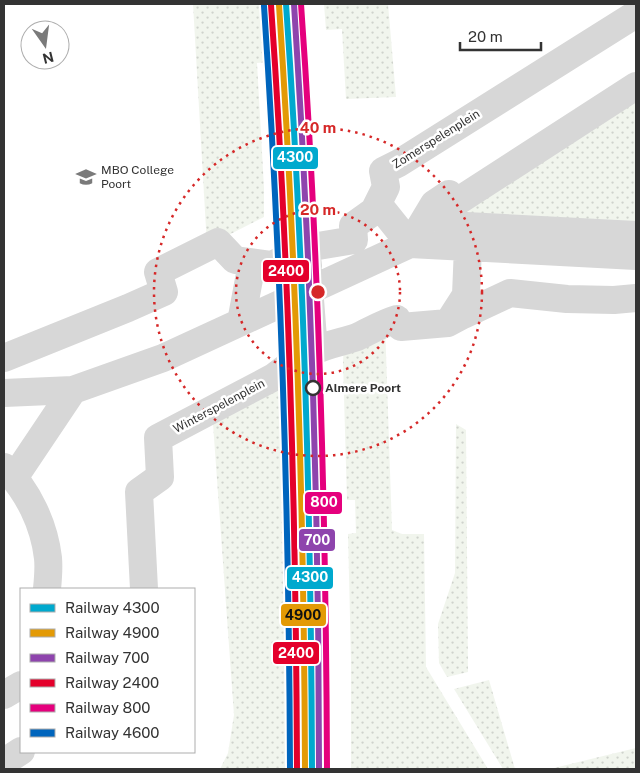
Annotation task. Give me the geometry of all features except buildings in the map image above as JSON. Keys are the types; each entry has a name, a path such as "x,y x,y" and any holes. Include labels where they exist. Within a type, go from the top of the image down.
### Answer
{"street":[{"name":"Zomerspelenplein","path":"378,204 386,187 383,172 636,14"},
{"path":"410,244 434,204 636,66"},
{"path":"636,86 441,212 447,225 636,235"},
{"path":"4,358 164,292 158,272 218,242 235,260 272,265 306,248 354,240 353,226 374,211 378,204 410,244"},
{"path":"4,393 73,390 163,358 410,244 636,256"},
{"path":"448,323 466,295 468,247"},
{"path":"306,248 314,350 356,337 397,318 401,327 448,323 510,293 567,299 614,300 636,298"},
{"path":"241,322 252,263"},
{"name":"Winterspelenplein","path":"144,588 139,492 160,477 158,438 274,377 295,361 314,350"},
{"path":"48,588 48,559 42,531 30,502 9,473 73,390"},
{"path":"4,695 20,686"},
{"path":"4,762 20,751"}],"shaded area":[{"path":"193,4 264,4 269,62 257,63 264,217 207,246"},
{"path":"324,4 388,4 396,97 346,99 342,29 326,30"},
{"path":"636,86 636,235 447,225"},
{"path":"385,323 392,530 402,534 424,534 426,667 488,769 351,769 348,534 356,533 355,500 347,500 344,340"},
{"path":"283,379 289,504 284,505 284,536 290,536 290,769 220,769 228,753 234,715 212,410"},
{"path":"456,424 466,430 468,672 447,677 439,663 438,624 455,573"},
{"path":"489,680 515,769 503,769 454,689"},
{"path":"636,748 636,768 633,769 550,769"}],"rail line":[{"name":"4300","path":"286,4 302,291 310,577 312,769"},
{"name":"700","path":"294,4 313,386 319,673 319,769"},
{"name":"800","path":"301,4 317,291 325,577 327,769"},
{"name":"2400","path":"271,5 287,292 295,578 297,769"},
{"name":"4900","path":"279,5 298,387 305,769"},
{"name":"4600","path":"264,6 283,387 290,769"}],"place":[{"name":"MBO College Poort","path":"86,177"},
{"name":"Almere Poort","path":"313,388"}]}
